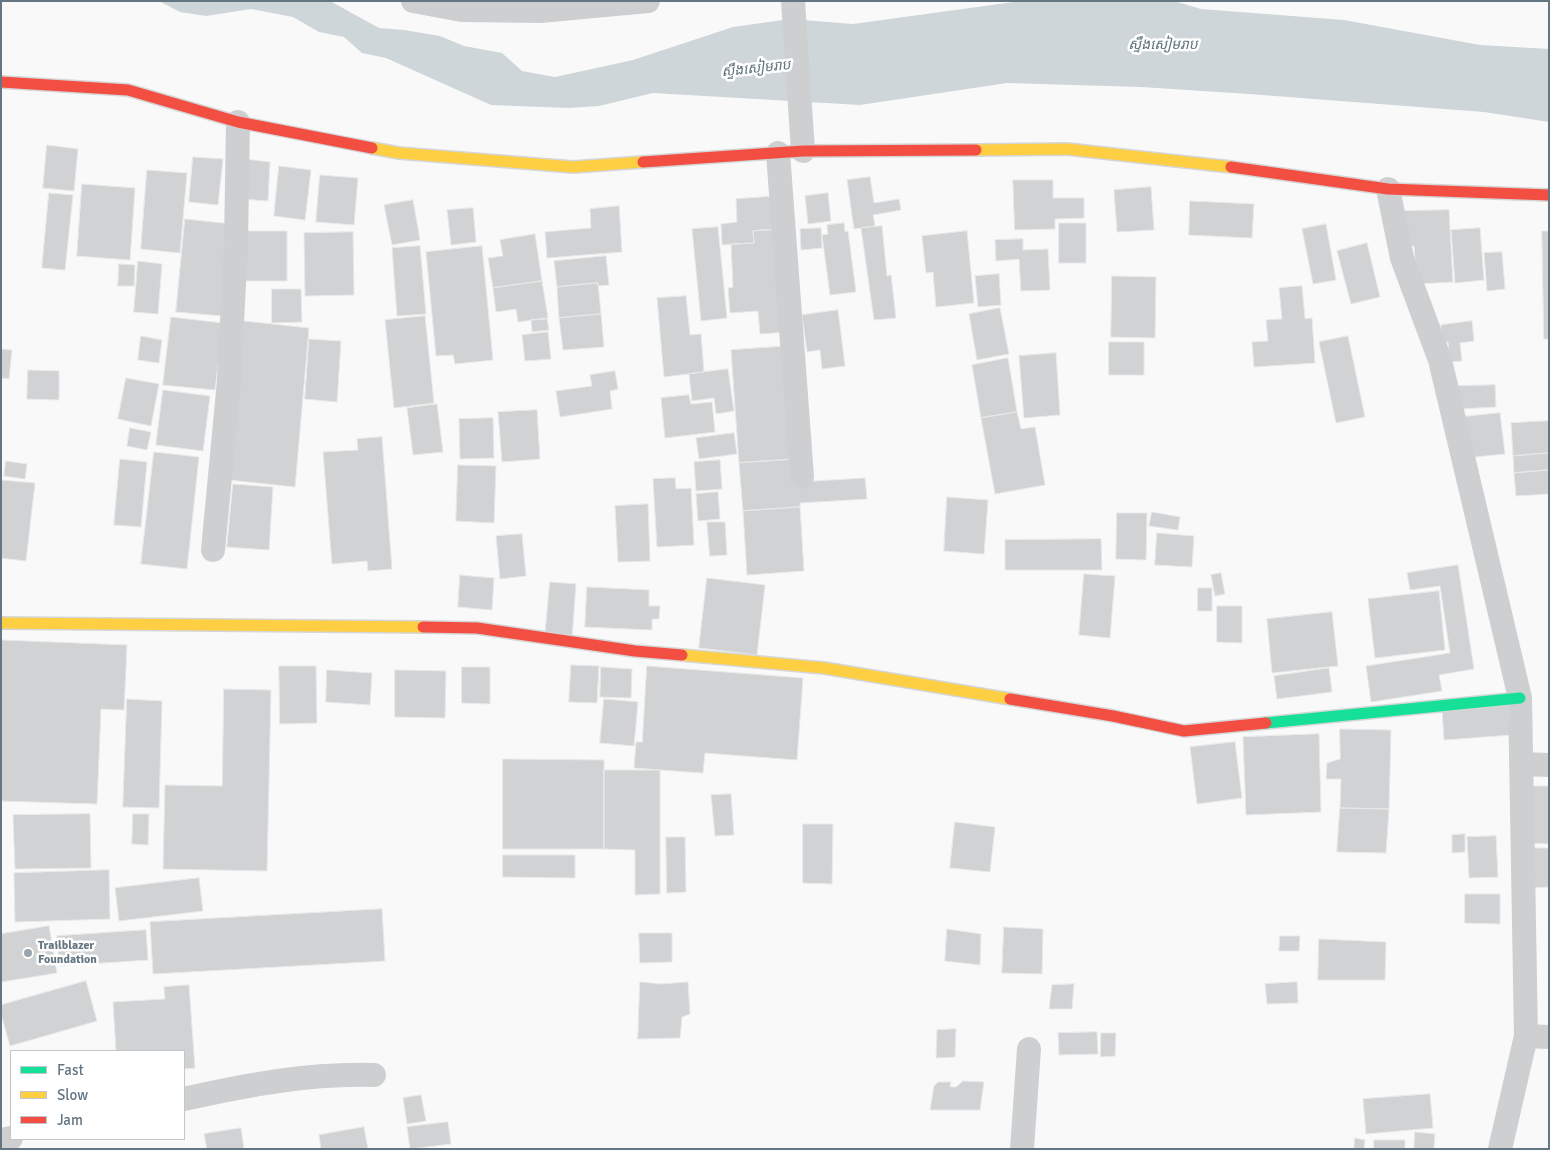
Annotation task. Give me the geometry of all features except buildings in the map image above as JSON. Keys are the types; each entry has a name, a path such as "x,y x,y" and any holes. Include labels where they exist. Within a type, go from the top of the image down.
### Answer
{"street":[{"path":"413,1 462,10 540,11 648,1"},
{"path":"793,2 803,151"},
{"path":"1,82 128,90 238,122 399,153 573,166 803,151 1067,149 1264,170 1388,190 1549,195"},
{"path":"213,550 229,381 236,245 238,122"},
{"path":"778,153 802,477"},
{"path":"1388,190 1402,258 1440,360 1520,698 1521,764 1537,1036 1500,1149"},
{"path":"1,623 478,628 635,650 824,668 1113,716 1184,731 1520,698"},
{"path":"1521,764 1549,765"},
{"path":"1022,1149 1029,1049"},
{"path":"185,1099 269,1081 342,1074 374,1076"}],"water":[{"name":"ស្ទឹងសៀមរាប","path":"159,1 330,1 379,28 440,36 464,46 502,53 522,71 555,77 633,60 733,27 790,19 853,24 1021,1 1174,1 1201,9 1344,20 1480,45 1549,49 1549,122 1484,112 1249,94 1141,87 1007,83 860,105 653,93 599,106 569,108 491,105 386,58 362,53 344,37 319,32 293,17 251,9 206,16 180,12"}],"traffic: fast":[{"path":"1266,723 1520,698"}],"traffic: slow":[{"path":"372,148 399,153 573,167 643,162"},
{"path":"976,150 1067,149 1231,167"},
{"path":"1,623 423,627"},
{"path":"682,655 824,668 1010,699"}],"traffic: jam":[{"path":"1,82 128,90 238,122 372,148"},
{"path":"643,162 803,151 976,150"},
{"path":"1231,167 1388,189 1549,195"},
{"path":"423,627 477,628 635,651 682,655"},
{"path":"1010,699 1113,716 1184,731 1266,723"}],"place":[{"name":"Trailblazer Foundation","path":"28,953"}]}
